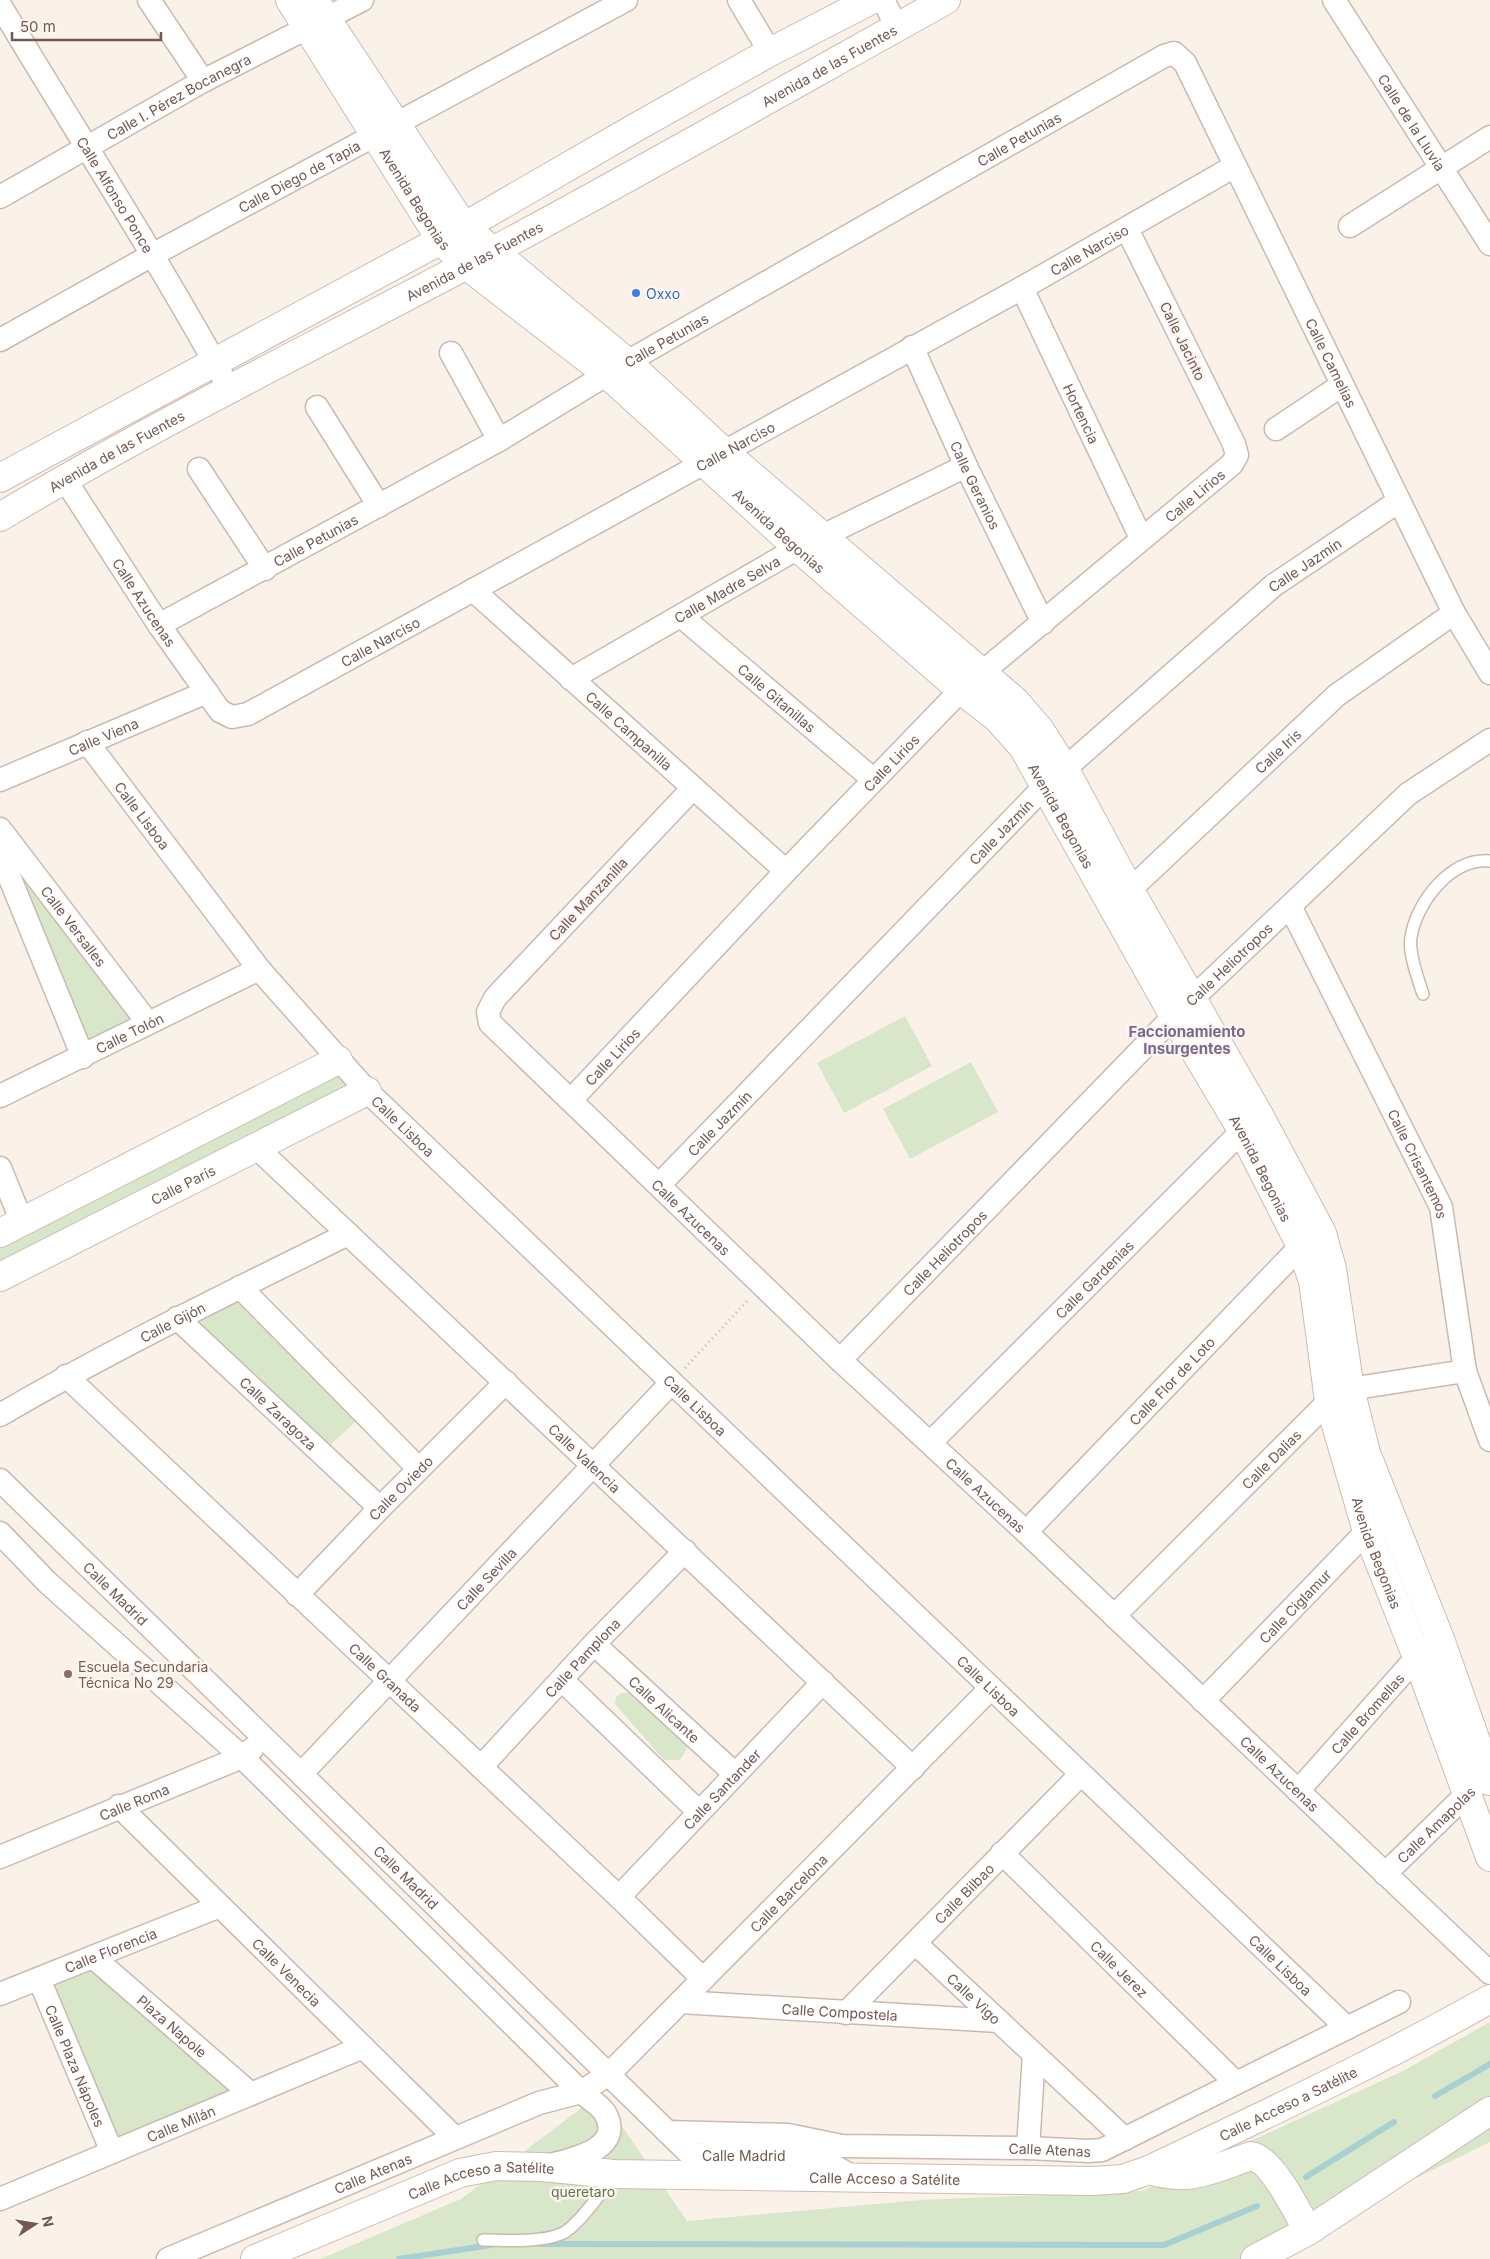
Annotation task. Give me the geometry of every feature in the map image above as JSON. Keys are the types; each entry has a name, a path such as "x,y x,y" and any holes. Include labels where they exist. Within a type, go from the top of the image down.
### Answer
{"main road":[{"name":"Avenida Begonias","path":"290,0 316,15 386,131 453,234 466,265 617,368"},
{"path":"0,478 214,361 453,234 632,129 770,52 871,0"},
{"name":"Avenida de las Fuentes","path":"0,517 64,478 229,388 491,252 946,0"},
{"name":"Avenida Begonias","path":"453,234 491,252 714,457 810,542 972,682 1015,701 1040,730 1054,777 1250,1122 1312,1240 1332,1269 1339,1395 1367,1531 1418,1657 1490,1857"},
{"path":"11,1227 338,1060"},
{"name":"Calle París","path":"0,1277 367,1091"},
{"name":"Avenida Begonias","path":"1339,1395 1366,1453 1440,1639 1489,1778"},
{"name":"Calle Acceso a Satélite","path":"255,2259 460,2173 496,2166 542,2167 614,2174 1093,2181 1123,2179 1149,2170 1425,2036 1490,1999"},
{"path":"1255,2259 1302,2221 1490,2111"},
{"path":"1149,2170 1169,2176 1198,2174 1254,2156 1275,2176 1302,2221"}],"street":[{"path":"149,0 203,82"},
{"name":"Calle I. Pérez Bocanegra","path":"0,197 203,82 316,15 362,0"},
{"name":"Calle Diego de Tapía","path":"0,340 154,254 386,131 626,0"},
{"path":"739,0 770,52"},
{"path":"883,0 897,27"},
{"name":"Calle de la Lluvia","path":"1334,0 1490,244"},
{"name":"Calle Alfonso Ponce","path":"0,4 86,149 154,254 229,388"},
{"name":"Calle Camelias","path":"1174,53 1185,63 1454,613 1490,673"},
{"name":"Calle Petunias","path":"159,626 499,440 617,368 1164,56 1174,53"},
{"path":"1350,226 1443,169 1490,137"},
{"name":"Calle Narciso","path":"232,717 248,714 1022,288 1235,166"},
{"name":"Calle Jacinto","path":"1127,229 1238,455"},
{"name":"Hortencia","path":"1022,288 1141,538"},
{"name":"Calle Geranios","path":"912,347 966,466 1043,623"},
{"path":"451,353 499,440"},
{"path":"1276,429 1342,385"},
{"path":"316,407 379,506"},
{"name":"Calle Lirios","path":"571,1100 874,780 972,682 1141,538 1232,464 1238,455"},
{"name":"Calle Madre Selva","path":"572,679 810,542 966,466"},
{"path":"199,470 266,569"},
{"name":"Calle Azucenas","path":"64,478 159,626 220,711 232,717"},
{"name":"Calle Jazmín","path":"660,1184 1054,777 1274,585 1399,501"},
{"name":"Calle Campanilla","path":"473,590 786,872"},
{"name":"Calle Iris","path":"1122,897 1337,695 1454,613"},
{"name":"Calle Gitanillas","path":"681,616 874,780"},
{"name":"Calle Viena","path":"0,780 207,692"},
{"name":"Calle Heliotropos","path":"840,1360 1184,1008 1291,908 1408,794 1490,740"},
{"name":"Calle Lisboa","path":"87,742 259,969 367,1091 1347,2028"},
{"name":"Calle Manzanilla","path":"488,1012 494,998 693,788"},
{"name":"Calle Versalles","path":"0,829 148,1023"},
{"name":"Calle Versalles","path":"0,854 83,1057"},
{"name":"Calle Crisantemos","path":"1291,908 1441,1207 1465,1371 1490,1440"},
{"name":"Calle Tolón","path":"0,1096 83,1057 259,969"},
{"name":"Calle Azucenas","path":"488,1012 490,1023 497,1031 660,1184 840,1360 1026,1532 1490,1974"},
{"name":"Calle Gardenias","path":"930,1443 1250,1122"},
{"name":"Calle Valencia","path":"256,1148 913,1768"},
{"path":"0,1168 11,1227"},
{"name":"Calle Gijón","path":"0,1415 66,1376 177,1318 348,1234"},
{"name":"Calle Flor de Loto","path":"1026,1532 1312,1240"},
{"path":"240,1287 419,1469"},
{"name":"Calle Zaragoza","path":"177,1318 380,1508"},
{"path":"1339,1395 1465,1371"},
{"name":"Calle Granada","path":"66,1376 619,1897 703,1979"},
{"name":"Calle Oviedo","path":"297,1595 380,1508 506,1382"},
{"name":"Calle Sevilla","path":"301,1774 671,1383"},
{"name":"Calle Dalias","path":"1114,1616 1339,1395"},
{"name":"Calle Madrid","path":"0,1480 689,2153 701,2155 806,2155 820,2158 855,2178"},
{"name":"Calle Ciglamur","path":"1203,1701 1367,1531 1390,1515"},
{"path":"0,1533 47,1582 242,1757 581,2092 604,2112 609,2126 604,2144 589,2155 542,2167"},
{"name":"Calle Pamplona","path":"481,1767 594,1644 685,1552"},
{"name":"Calle Bromellas","path":"1298,1791 1418,1657 1440,1639"},
{"name":"Calle Alicante","path":"594,1644 736,1774"},
{"path":"562,1680 699,1812"},
{"name":"Calle Santander","path":"619,1897 823,1682"},
{"name":"Calle Barcelona","path":"581,2092 610,2074 991,1688"},
{"name":"Calle Roma","path":"0,1857 119,1806 242,1757 264,1739"},
{"name":"Calle Bilbao","path":"846,2013 1081,1774"},
{"name":"Calle Amapolas","path":"1385,1874 1466,1794 1489,1778"},
{"name":"Calle Venecia","path":"119,1806 455,2138"},
{"name":"Calle Jerez","path":"1002,1853 1236,2083"},
{"name":"Calle Florencia","path":"0,1994 220,1906"},
{"name":"Calle Vigo","path":"915,1943 1124,2138"},
{"name":"Plaza Napole","path":"93,1957 251,2094"},
{"name":"Calle Plaza Nápoles","path":"39,1979 112,2152"},
{"name":"Calle Compostela","path":"680,2002 999,2021"},
{"name":"Calle Atenas","path":"667,2132 788,2135 842,2146 1102,2150 1400,2002"},
{"name":"Calle Milán","path":"2,2193 112,2152 363,2047"},
{"path":"1028,2148 1034,2054"},
{"name":"Calle Atenas","path":"168,2259 540,2103 581,2092"}],"lane":[{"path":"1422,994 1410,938 1421,907 1440,883 1464,864 1490,860"},
{"path":"483,2240 527,2240 562,2234 596,2201 614,2174"}],"path":[{"path":"671,1383 763,1284"}],"green space":[{"path":"5,845 140,1021 89,1047"},
{"path":"905,1016 932,1066 844,1113 817,1063"},
{"path":"338,1060 367,1091 0,1272 0,1233"},
{"path":"971,1062 998,1112 910,1159 883,1109"},
{"path":"238,1289 357,1420 322,1453 180,1319"},
{"path":"621,1693 628,1693 683,1737 688,1747 680,1760 664,1760 615,1704 616,1697"},
{"path":"93,1957 251,2094 112,2152 39,1979"},
{"name":"queretaro","path":"1490,2022 1490,2142 1250,2259 320,2259 461,2199 600,2094 687,2221 921,2200 1142,2191 1403,2071"}],"waterway":[{"path":"1435,2096 1490,2064"},
{"path":"1306,2177 1394,2122"},
{"path":"541,2244 1164,2245 1257,2206"},
{"path":"399,2259 491,2245"}],"place":[{"name":"Oxxo","path":"636,293"},
{"name":"Escuela Secundaria Técnica No 29","path":"68,1674"}],"district":[{"name":"Faccionamiento Insurgentes","path":"1187,1040"}]}
